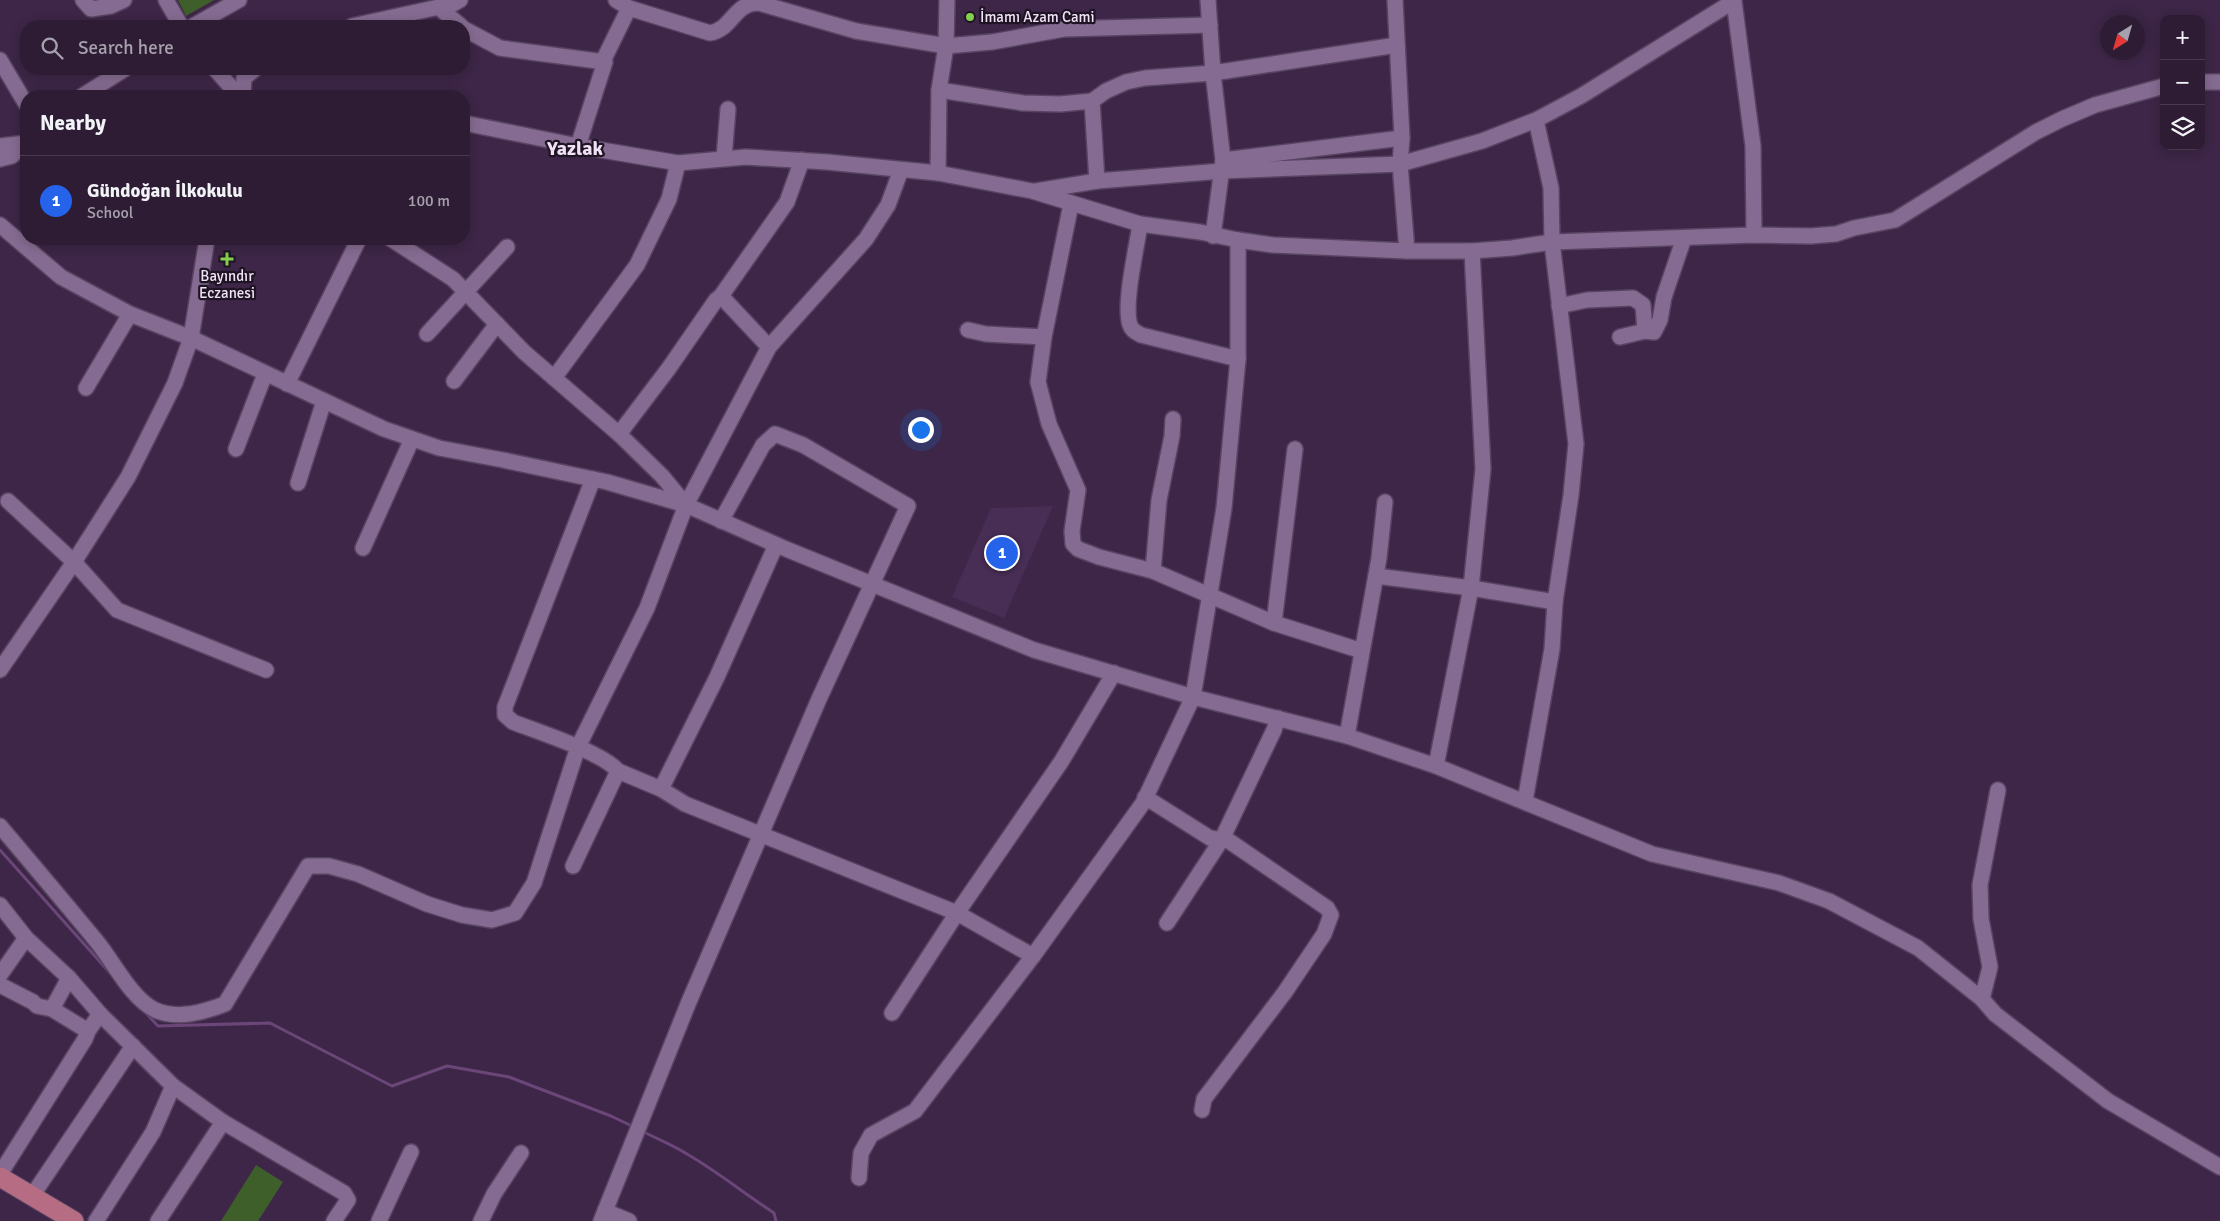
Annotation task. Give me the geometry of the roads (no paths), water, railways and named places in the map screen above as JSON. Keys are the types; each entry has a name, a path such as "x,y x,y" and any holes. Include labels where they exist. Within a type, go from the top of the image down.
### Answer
{"main road":[{"path":"0,1177 74,1221"},
{"path":"0,1190 52,1221"}],"street":[{"path":"82,0 91,9 99,9 124,0"},
{"path":"166,0 178,20"},
{"path":"204,20 239,0"},
{"path":"379,20 453,4 460,0"},
{"path":"938,173 939,90 946,46 947,0"},
{"path":"1208,0 1222,166 1213,236"},
{"path":"1397,0 1397,45 1402,138 1400,164 1407,251"},
{"path":"1222,166 1400,164 1482,141 1536,120 1581,96 1734,1 1754,146 1754,235"},
{"path":"602,63 622,4 710,32 719,31 743,6 758,3 856,31 946,46 992,42 1064,29 1210,25"},
{"path":"438,7 454,20"},
{"path":"470,32 500,48 602,63 606,62 578,146"},
{"path":"939,90 1023,104 1060,104 1092,101 1106,91 1126,82 1165,76 1213,73 1397,45"},
{"path":"0,60 20,94"},
{"path":"92,90 115,75"},
{"path":"220,75 235,90"},
{"path":"242,90 244,78 248,75"},
{"path":"2205,82 2220,82"},
{"path":"470,124 578,146 678,162 724,158 802,160 938,173 1032,191 1140,224 1273,245 1407,251 1472,251 1552,242 1754,235 1811,236 1836,234 1854,228 1895,220 2036,132 2095,105 2160,87"},
{"path":"1092,101 1097,181"},
{"path":"724,158 728,109"},
{"path":"1525,802 1552,649 1555,602 1576,444 1552,242 1551,188 1536,120"},
{"path":"1032,191 1222,166 1402,138"},
{"path":"0,146 20,144"},
{"path":"0,159 12,156 20,149"},
{"path":"619,434 669,368 787,202 802,160"},
{"path":"554,378 637,265 669,199 678,162"},
{"path":"0,826 99,945 140,998 154,1009 173,1015 204,1012 225,1004 308,866 329,866 358,874 427,904 462,916 492,920 515,913 534,883 578,748 647,608 686,505 769,347 866,238 888,205 900,170"},
{"path":"1071,204 1044,337 1038,382 1049,424 1078,490 1072,531 1073,544 1078,550 1098,557 1153,571 1274,623 1362,651"},
{"path":"1140,224 1128,307 1130,325 1133,331 1141,335 1238,359"},
{"path":"0,225 20,242"},
{"path":"1620,337 1645,331 1654,332 1660,320 1664,297 1684,238"},
{"path":"859,1178 861,1153 870,1135 915,1111 1033,956 1145,798 1194,697 1224,508 1238,359 1238,240"},
{"path":"23,245 61,277 130,314 191,338 324,401 439,448 593,479 686,505 776,545 1034,650 1194,697 1347,736 1436,766 1652,854 1779,884 1829,901 1918,948 1982,999 1995,1014 2108,1101 2220,1167"},
{"path":"0,670 74,562 128,476 175,383 191,338 206,245"},
{"path":"288,384 356,245"},
{"path":"401,245 453,279 524,352 619,434 662,476 686,505"},
{"path":"427,334 507,247"},
{"path":"1436,766 1471,588 1483,469 1472,251"},
{"path":"721,296 769,347"},
{"path":"1559,306 1587,300 1633,298 1643,305 1645,331"},
{"path":"86,388 130,314"},
{"path":"454,381 497,324"},
{"path":"968,330 986,334 1044,337"},
{"path":"236,449 265,374"},
{"path":"298,483 324,401"},
{"path":"1153,571 1159,500 1172,436 1173,419"},
{"path":"629,1221 603,1216 645,1116 688,1004 819,699 908,506 803,445 775,434 763,445 721,521"},
{"path":"363,548 412,438"},
{"path":"1274,623 1296,449"},
{"path":"593,479 505,707 505,715 513,722 578,748 614,765 618,771 661,789 685,804 957,913 1033,956"},
{"path":"8,501 74,562 117,610 266,670"},
{"path":"1347,736 1376,576 1385,502"},
{"path":"661,789 668,779 717,677 776,545"},
{"path":"1376,576 1471,588 1555,602"},
{"path":"892,1013 957,913 1061,762 1114,673"},
{"path":"1167,923 1222,839 1278,718"},
{"path":"573,866 618,771"},
{"path":"1982,999 1990,967 1981,919 1980,885 1998,790"},
{"path":"1145,798 1210,838 1229,841 1319,902 1327,908 1331,915 1324,934 1285,992 1204,1099 1202,1110"},
{"path":"0,905 26,938 69,978 100,1014 174,1086 223,1122 344,1193 348,1200 334,1221"},
{"path":"0,975 26,938"},
{"path":"52,1009 69,978"},
{"path":"0,985 38,1006 52,1009 88,1031"},
{"path":"0,1174 100,1014"},
{"path":"32,1196 132,1046"},
{"path":"96,1221 153,1132 174,1086"},
{"path":"158,1221 223,1122"},
{"path":"382,1220 411,1152"},
{"path":"481,1221 494,1194 521,1153"}],"waterway":[{"path":"0,850 110,973"},
{"path":"144,1011 158,1026 270,1023 392,1086 447,1066 509,1077 611,1116 634,1127"},
{"path":"642,1131 710,1168 774,1213 776,1221"}],"place":[{"name":"İmamı Azam Cami","path":"970,17"},
{"name":"Bayındır Eczanesi","path":"227,259"},
{"name":"Gündoğan İlkokulu","path":"1002,553"}],"district":[{"name":"Yazlak","path":"575,148"}]}
